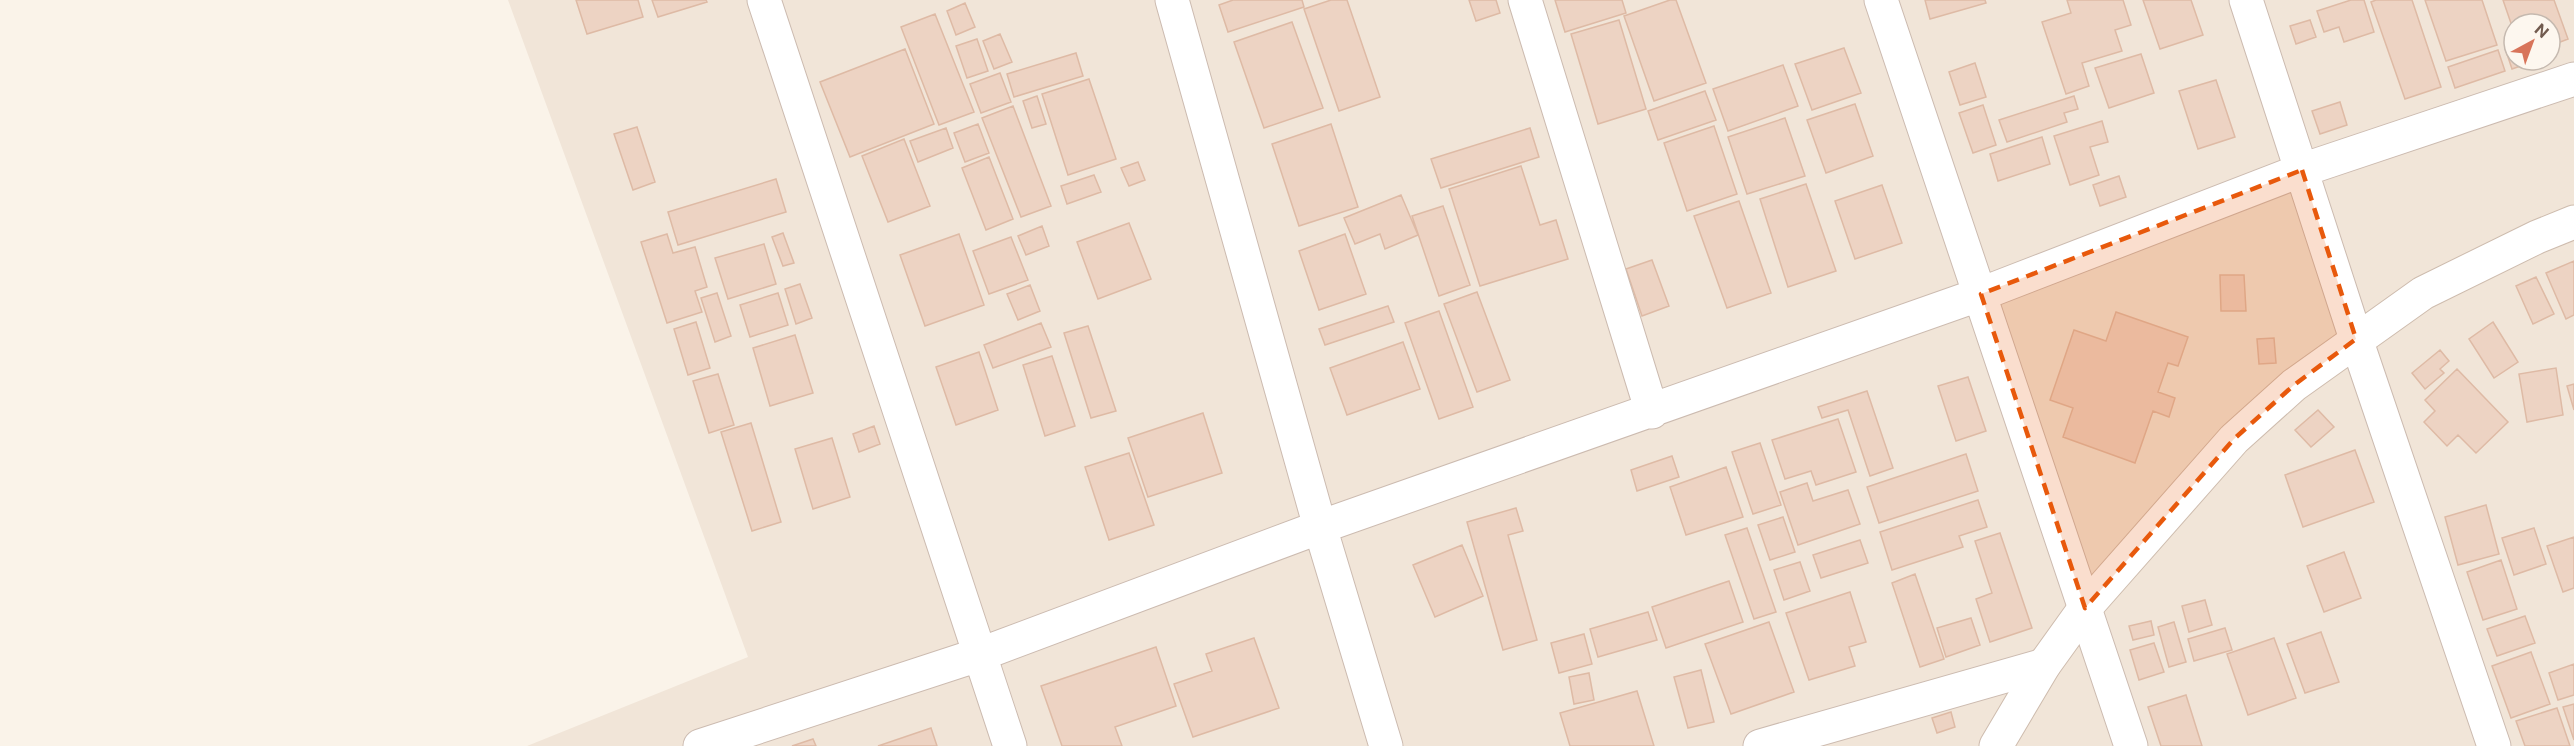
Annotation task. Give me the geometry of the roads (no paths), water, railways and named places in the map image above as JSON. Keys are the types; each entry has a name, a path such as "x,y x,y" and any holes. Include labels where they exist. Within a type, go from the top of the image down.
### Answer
{"street":[{"path":"1172,0 1320,527 1386,746"},
{"path":"1525,0 1652,412"},
{"path":"1881,0 2131,746"},
{"path":"2246,0 2355,339 2494,746"},
{"path":"772,2 1010,746"},
{"path":"700,746 981,654 1320,527 1652,412 1981,294 2302,170 2574,79"},
{"path":"1996,746 2044,665 2085,608 2234,439 2294,385 2422,293 2537,237 2574,222"},
{"path":"1760,746 2044,665"}]}
